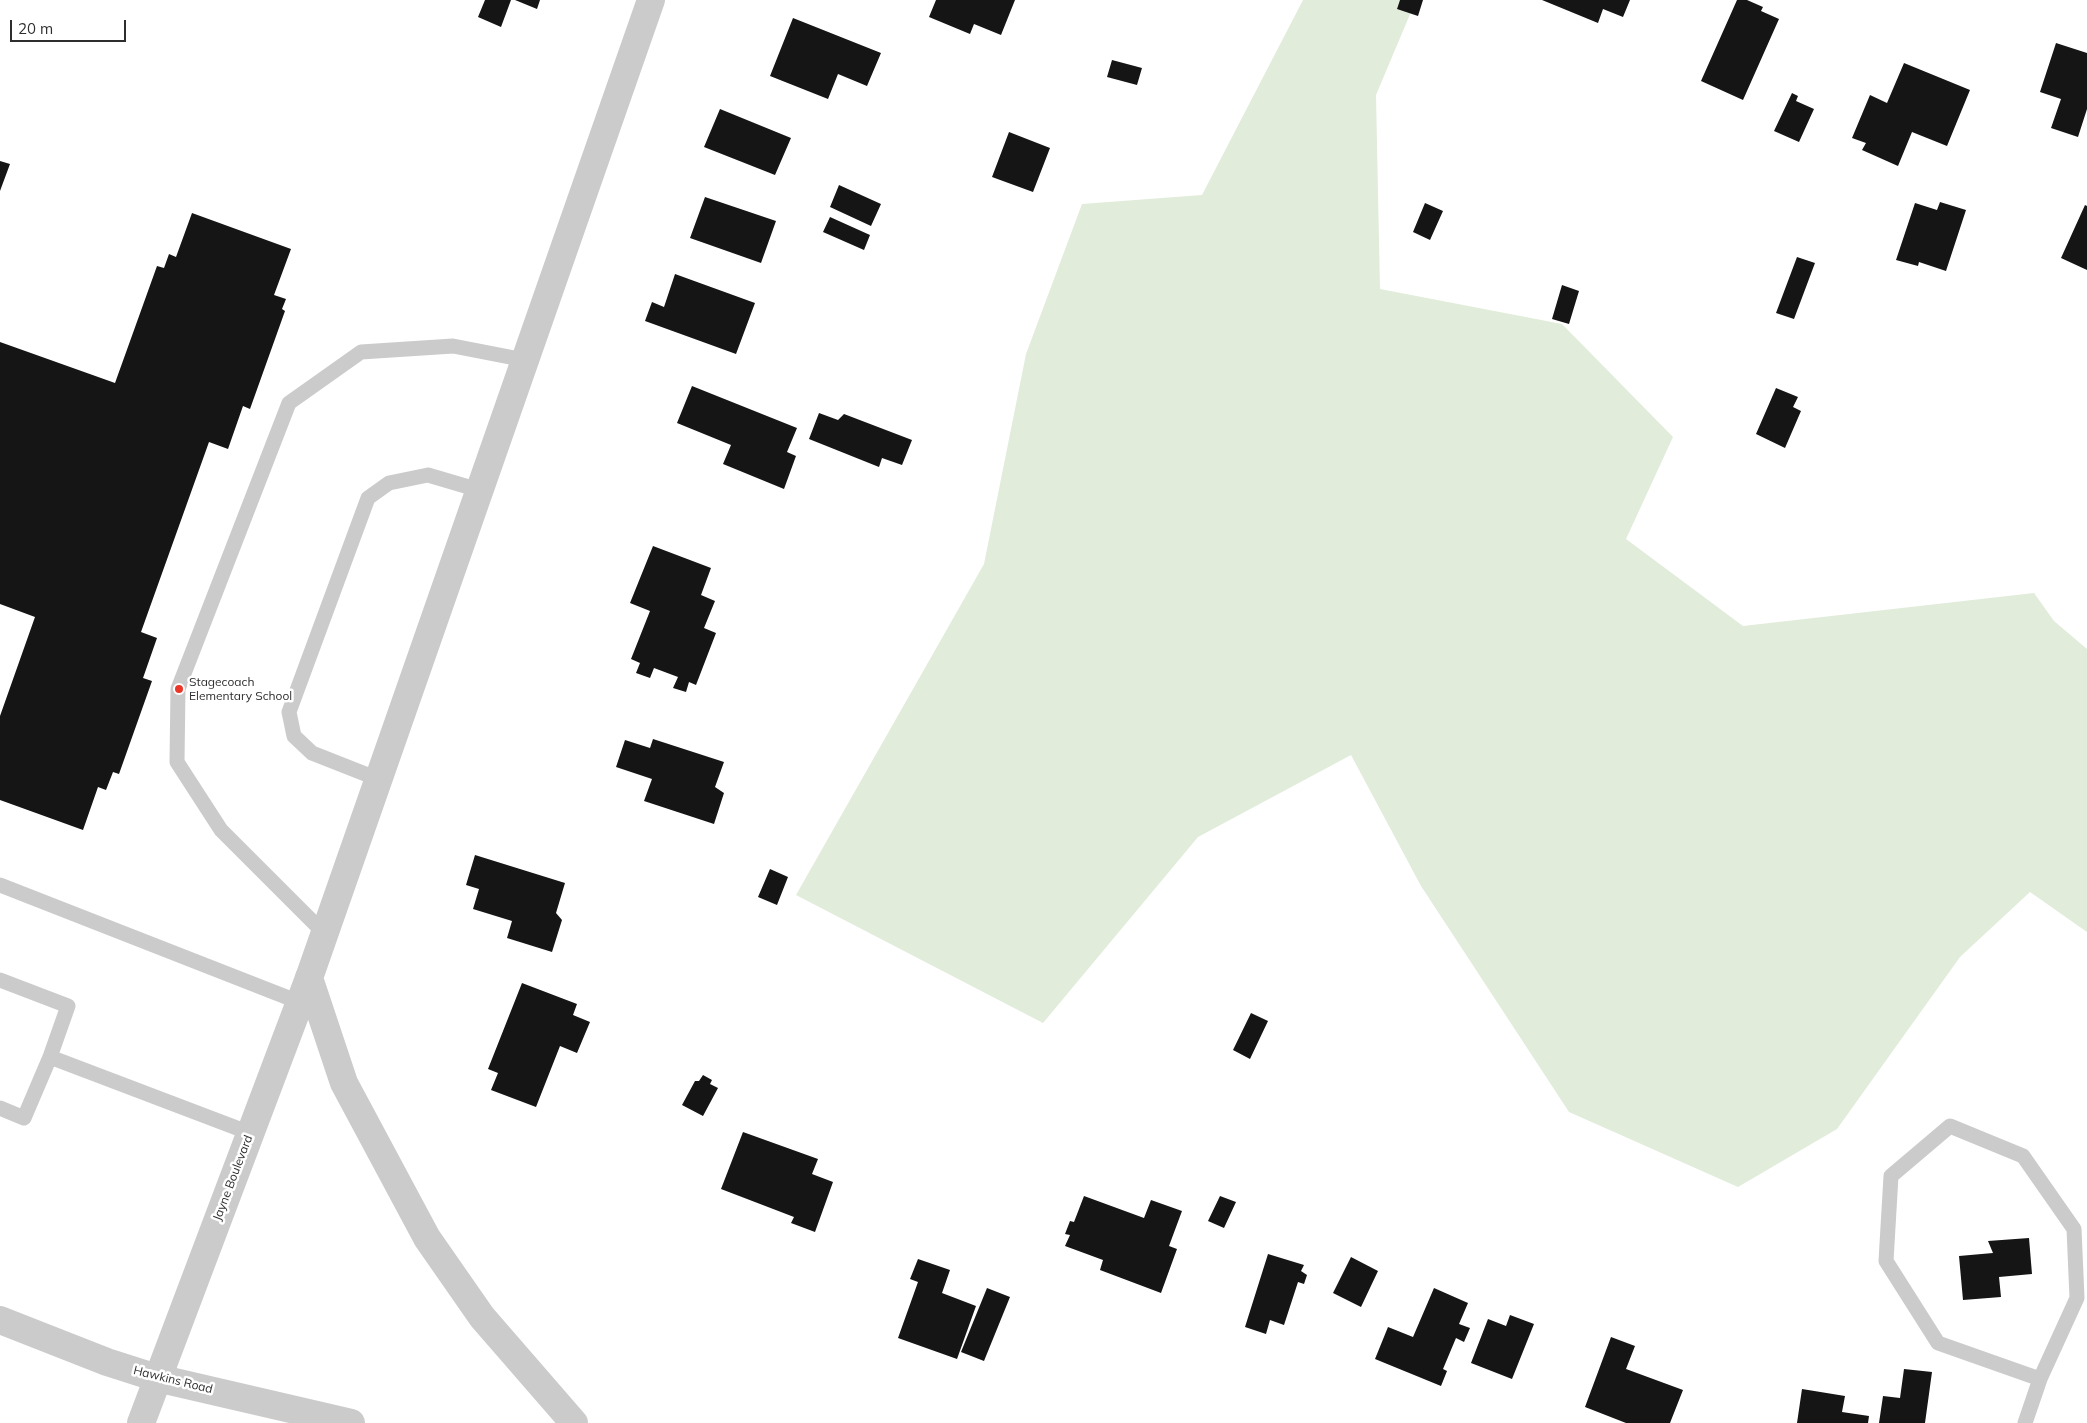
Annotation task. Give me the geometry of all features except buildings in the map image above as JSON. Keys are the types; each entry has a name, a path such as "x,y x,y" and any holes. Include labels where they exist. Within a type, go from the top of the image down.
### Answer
{"street":[{"name":"Jayne Boulevard","path":"141,1423 304,990 651,0"},
{"path":"304,990 344,1083 427,1238 482,1317 574,1423"},
{"name":"Hawkins Road","path":"0,1320 107,1362 157,1378 351,1423"}],"lane":[{"path":"324,933 221,830 177,762 178,688 289,403 361,352 452,346 525,360"},
{"path":"378,780 312,753 294,736 289,712 368,498 389,483 428,475 479,490"},
{"path":"0,885 304,990"},
{"path":"0,980 68,1006 50,1056 24,1118 0,1108"},
{"path":"50,1056 250,1133"},
{"path":"2025,1423 2040,1379 2077,1298 2074,1229 2023,1156 1950,1126 1891,1176 1886,1261 1938,1343 2040,1379"}],"green space":[{"path":"1303,0 1416,0 1376,95 1380,289 1562,324 1673,437 1626,539 1743,626 2034,593 2054,621 2087,649 2087,932 2030,892 1960,957 1837,1129 1738,1187 1569,1112 1421,886 1351,755 1198,837 1043,1023 796,895 984,564 1026,354 1082,204 1202,195"}],"place":[{"name":"Stagecoach Elementary School","path":"179,689"}]}
